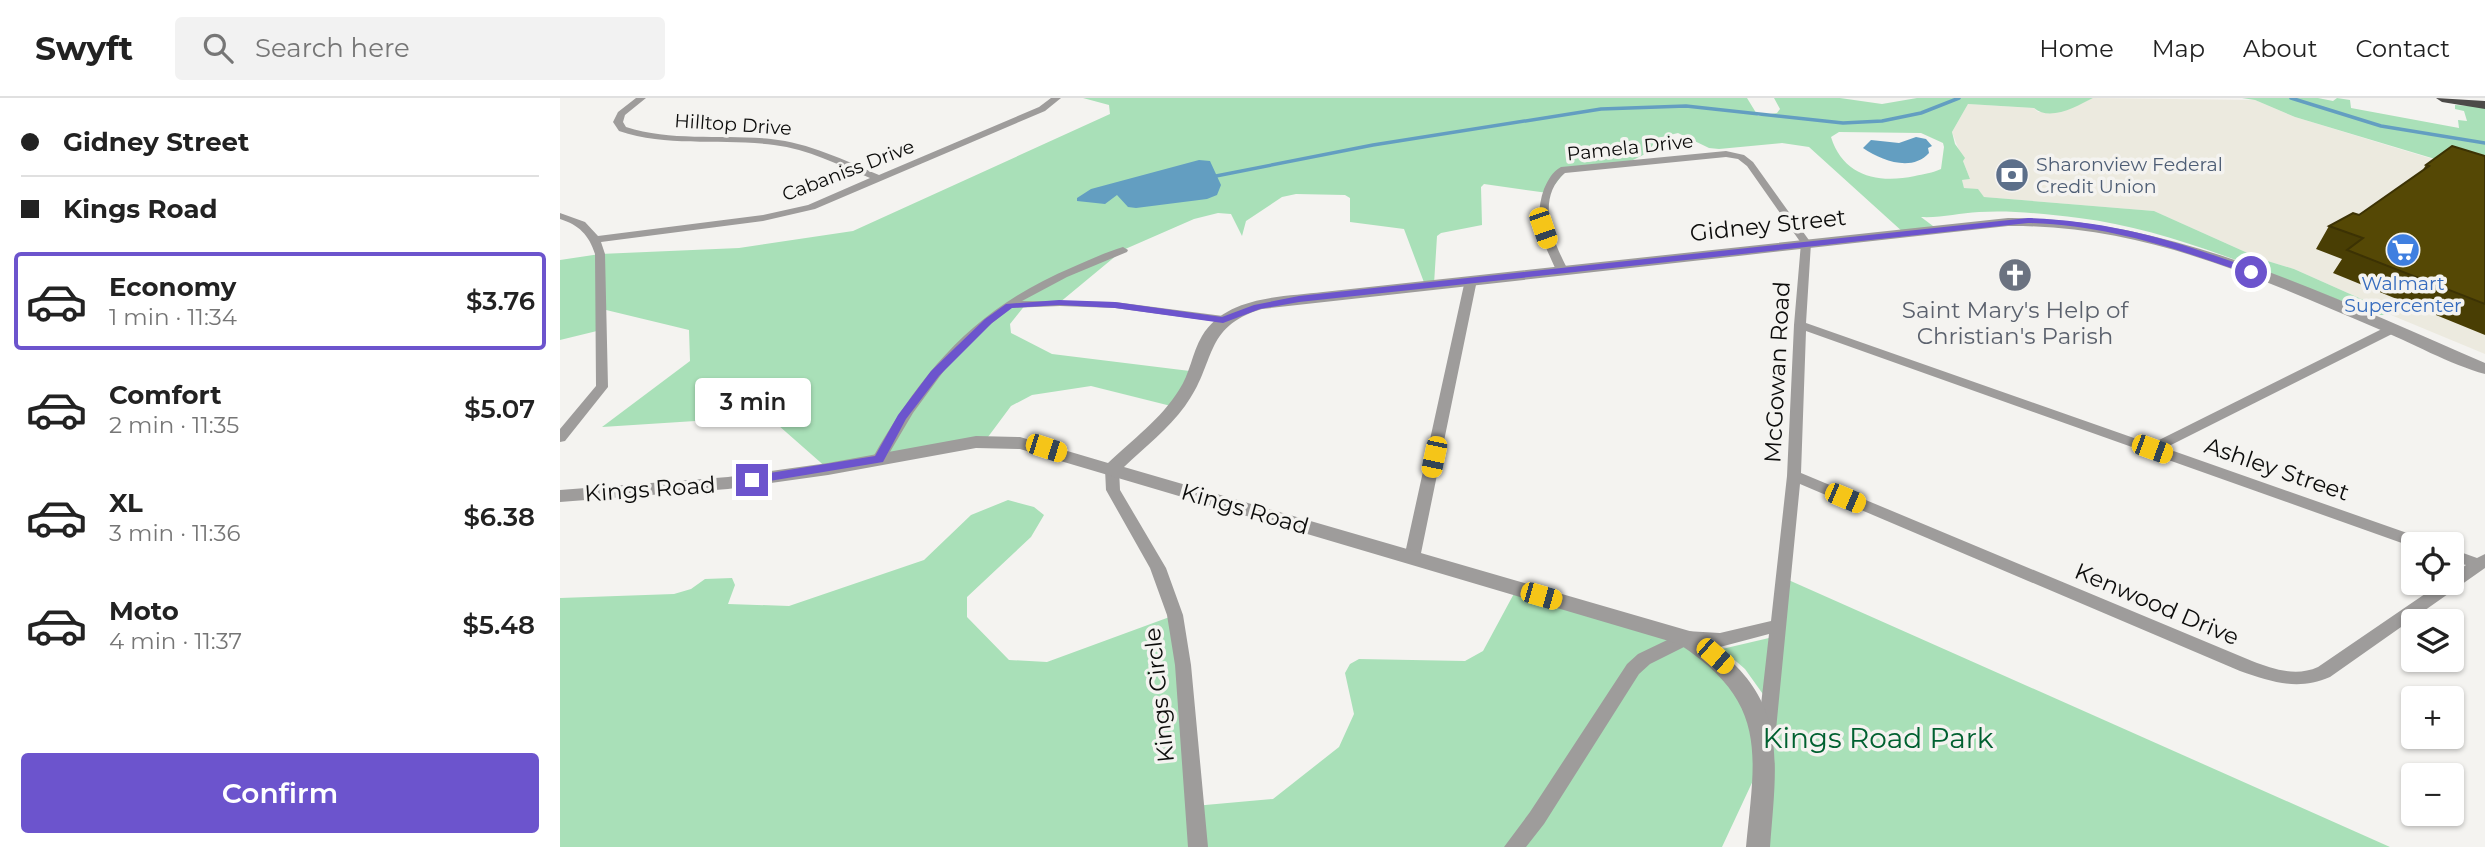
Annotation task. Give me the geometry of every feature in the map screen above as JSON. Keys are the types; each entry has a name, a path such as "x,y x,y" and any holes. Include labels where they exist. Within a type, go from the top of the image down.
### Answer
{"highway":[{"path":"2442,98 2485,105"}],"street":[{"name":"Hilltop Drive","path":"642,98 621,114 618,122 622,129 656,137 759,141 803,147 880,179"},
{"name":"Cabaniss Drive","path":"597,239 781,215 811,207 1042,109 1057,98"},
{"name":"Pamela Drive","path":"1562,270 1549,244 1542,215 1554,178 1561,170 1726,154 1741,157 1750,164 1806,243"},
{"path":"560,216 582,223 597,239 600,254 603,387 560,438"},
{"name":"Gidney Street","path":"1223,320 1250,309 1299,299 2008,222 2055,221 2088,224 2157,239 2197,252 2485,369"},
{"name":"McGowan Road","path":"1765,755 1794,477 1806,243"},
{"path":"879,459 901,418 935,374 989,321 1026,293 1122,250"},
{"path":"1412,558 1471,280"},
{"path":"1009,306 1059,303 1115,305 1223,320 1208,340 1198,372 1186,393 1112,469"},
{"name":"Ashley Street","path":"1800,325 2401,537"},
{"path":"2152,449 2392,329"},
{"name":"Kings Road","path":"560,496 728,483 957,444 997,441 1046,448 1686,638 1726,666 1747,694 1765,755 1758,847"},
{"name":"Kings Circle","path":"1112,469 1113,490 1158,568 1175,615 1183,665 1198,847"},
{"name":"Kenwood Drive","path":"1794,477 2246,666 2295,680 2316,677 2325,672 2482,562"},
{"path":"2464,558 2482,562"},
{"path":"1514,847 1537,818 1633,669 1644,659 1686,638 1720,640 1777,626"}],"shaded area":[{"path":"2093,98 2255,100 2295,117 2485,175 2485,354 2391,315 2386,310 2294,269 2261,259 2154,211 1984,197 1978,190 1964,188 1962,180 1970,179 1952,132 1968,104 2034,108 2038,112 2053,112 2071,108"}],"green space":[{"path":"1083,98 1747,98 1758,116 1777,113 1780,109 1774,98 1840,98 1882,104 1917,98 2093,98 2055,113 2040,112 2034,108 1968,104 1952,132 1955,144 1965,158 1963,161 1970,179 1962,180 1964,188 1978,189 1984,197 2154,211 2261,259 2294,269 2386,310 2391,315 2377,315 2230,258 2154,233 2116,224 2042,214 1979,212 1921,217 1937,229 1904,233 1809,147 1782,143 1709,148 1678,133 1658,138 1647,153 1627,163 1568,168 1548,193 1484,184 1481,187 1482,225 1437,236 1434,284 1425,285 1404,229 1350,222 1350,198 1345,195 1296,194 1282,197 1246,221 1242,236 1231,214 1218,213 1194,219 1123,250 1059,303 1026,304 1010,324 1011,333 1052,354 1198,372 1175,407 1091,386 1032,395 1011,406 985,441 828,469 778,425 742,418 602,427 690,361 689,330 602,309 601,330 560,340 560,260 600,254 739,248 853,231 1110,114 1109,105","holes":["1839,132 1921,133 1943,143 1941,169 1888,179 1853,169 1844,161 1831,137"]},
{"path":"2242,98 2318,98 2333,101 2337,98 2350,100 2351,108 2459,128 2458,120 2467,121 2464,111 2455,109 2455,105 2485,107 2485,174 2295,117 2255,100"},
{"name":"Kings Road Park","path":"1008,500 1034,507 1044,515 1031,537 967,597 967,617 1009,660 1047,662 1175,615 1194,806 1273,799 1339,747 1354,714 1345,673 1350,664 1359,659 1465,661 1483,651 1517,588 1701,646 1759,729 1784,578 2390,847 1758,847 1764,757 1722,847 560,847 560,598 674,594 691,589 705,579 732,578 735,585 728,604 789,606 924,560 971,515"},
{"path":"1769,638 1765,697 1745,669 1722,649"}],"water":[{"path":"1916,137 1926,139 1932,146 1928,148 1929,153 1914,162 1888,160 1863,148 1871,140 1899,143"},
{"path":"1199,160 1210,161 1221,185 1217,195 1207,199 1136,208 1128,207 1117,195 1105,204 1077,201 1077,198 1091,189"}],"building":[{"name":"Walmart Supercenter","path":"2452,146 2485,156 2485,304 2347,250 2363,238 2329,226 2353,213 2359,215 2429,166 2426,165"}],"waterway":[{"path":"1216,176 1373,145 1601,109 1686,106 1843,123 1882,121 1921,113 1959,98"},
{"path":"2291,98 2381,126 2485,143"}],"place":[{"name":"Sharonview Federal Credit Union","path":"2012,175"},
{"name":"Walmart Supercenter","path":"2403,250"},
{"name":"Saint Mary's Help of Christian's Parish","path":"2015,275"}],"route":[{"path":"752,480 879,459 901,418 935,374 989,321 1009,306 1059,303 1115,305 1223,320 1242,311 1299,299 2028,221 2070,222 2130,232 2251,272"}]}
